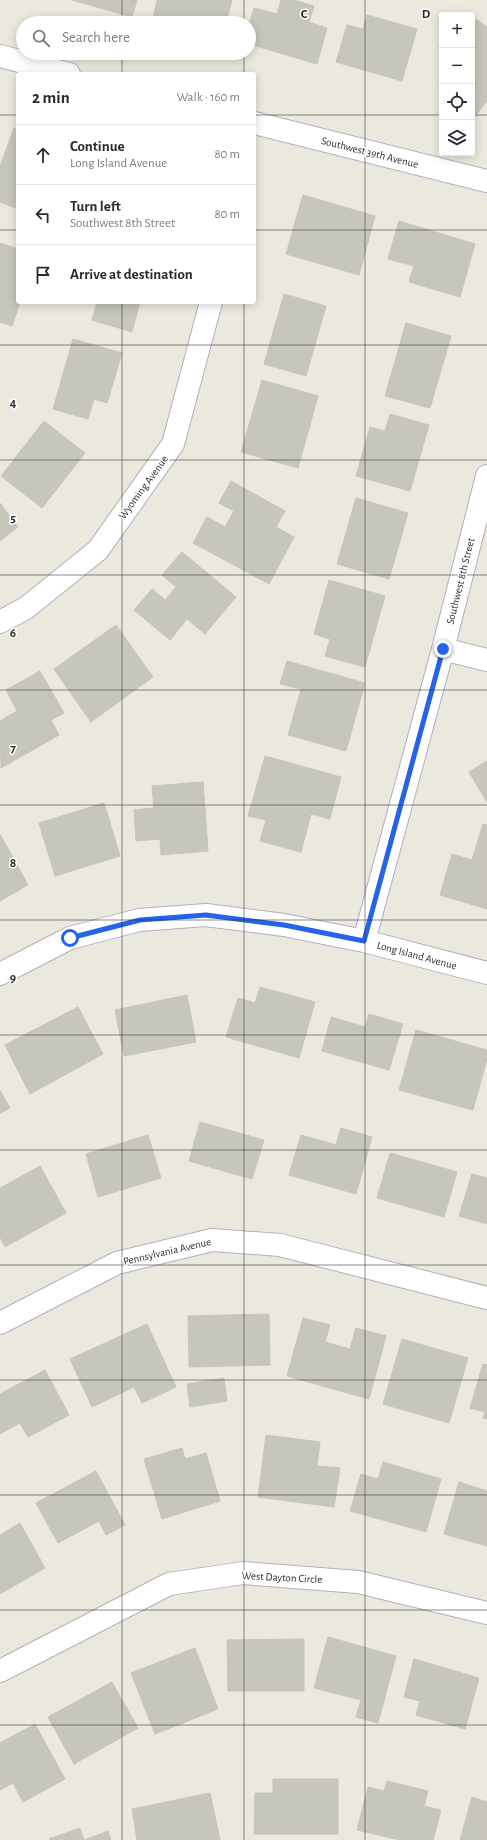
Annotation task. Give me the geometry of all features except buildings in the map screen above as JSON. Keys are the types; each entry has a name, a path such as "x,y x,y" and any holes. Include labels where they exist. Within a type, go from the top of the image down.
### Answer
{"street":[{"path":"0,56 62,72"},
{"name":"Southwest 39th Avenue","path":"256,128 487,181"},
{"name":"Wyoming Avenue","path":"0,622 26,608 98,550 174,444 210,304"},
{"name":"Southwest 8th Street","path":"364,941 443,649 487,476"},
{"path":"443,649 487,660"},
{"name":"Long Island Avenue","path":"0,974 70,938 140,920 206,915 284,925 364,941 487,974"},
{"name":"Pennsylvania Avenue","path":"0,1323 117,1263 212,1240 280,1245 487,1298"},
{"name":"West Dayton Circle","path":"0,1671 169,1584 243,1573 358,1582 487,1613"}],"route":[{"path":"70,938 140,920 206,915 284,925 364,941 443,649"}]}
